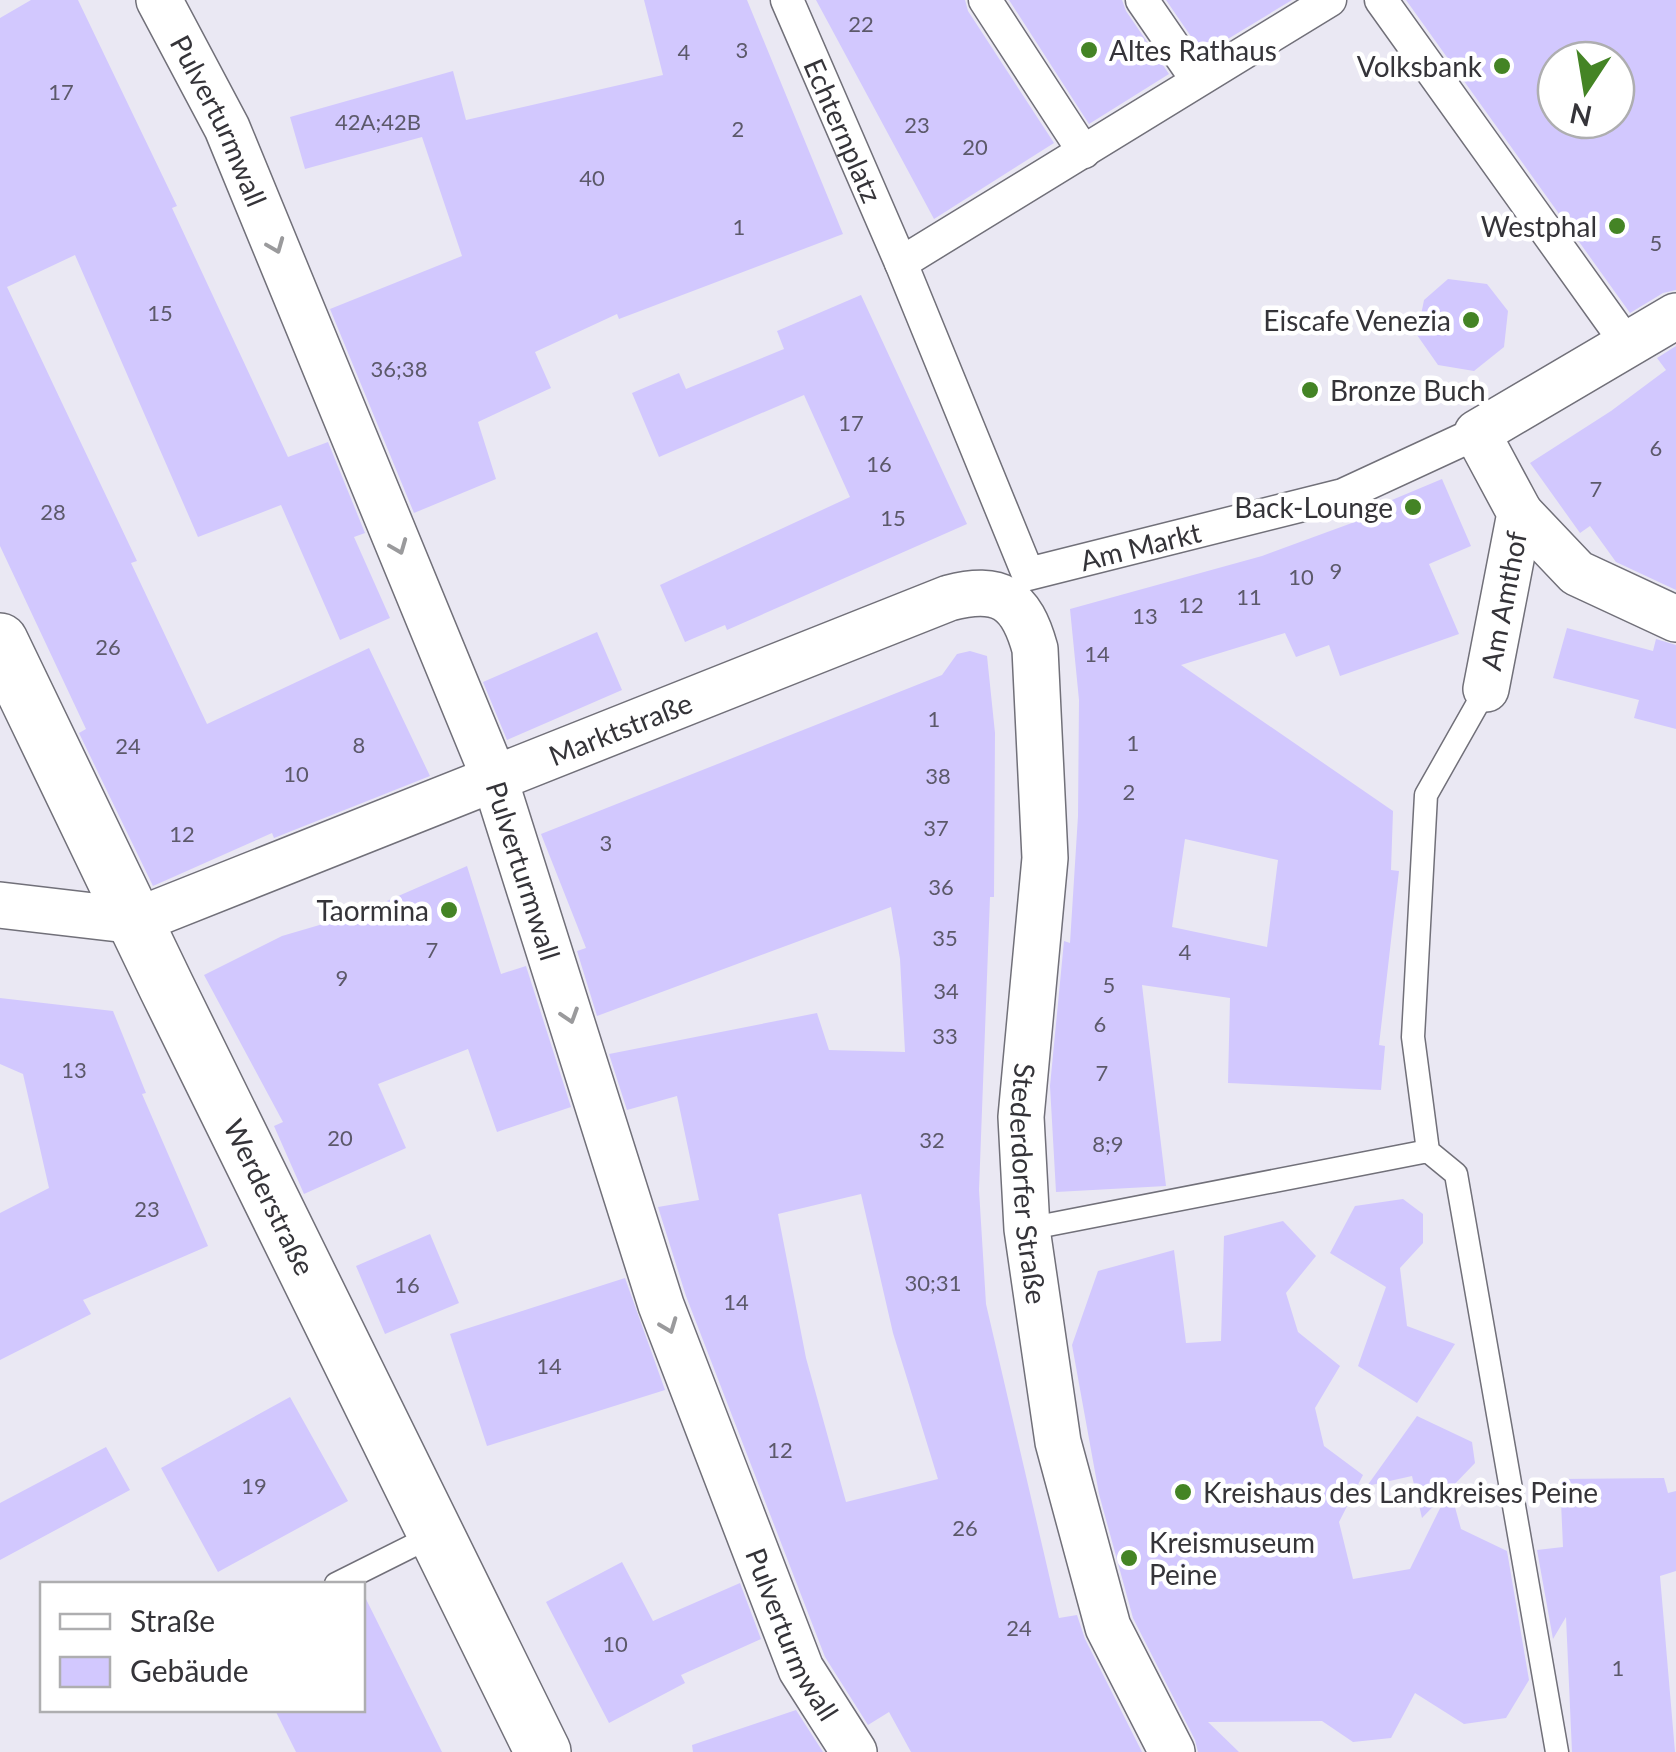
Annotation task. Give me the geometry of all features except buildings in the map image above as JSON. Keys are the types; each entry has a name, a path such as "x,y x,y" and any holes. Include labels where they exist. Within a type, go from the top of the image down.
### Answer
{"street":[{"name":"Pulverturmwall","path":"160,0 227,128 494,776 661,1306 801,1669 854,1752"},
{"name":"Echternplatz","path":"787,0 901,263"},
{"path":"985,0 1084,152"},
{"path":"1142,0 1197,80"},
{"path":"901,263 1330,0"},
{"path":"1381,0 1628,344"},
{"name":"Am Markt","path":"901,263 1028,574 1343,495 1478,433 1676,316"},
{"name":"Am Amthof","path":"1478,433 1520,513 1577,573 1676,619"},
{"name":"Am Amthof","path":"1486,689 1520,513"},
{"name":"Marktstraße","path":"0,905 136,921 949,598 978,591 1011,600"},
{"name":"Stederdorfer Straße","path":"1011,600 1028,623 1035,649 1045,858 1021,1117 1026,1229 1058,1442 1108,1627 1172,1752"},
{"name":"Werderstraße","path":"0,640 543,1752"}],"lane":[{"path":"1486,689 1426,795 1413,1038 1428,1151 1456,1174 1558,1752"},
{"path":"1026,1229 1428,1151"},
{"path":"340,1582 438,1533"}],"place":[{"name":"Altes Rathaus","path":"1089,50"},
{"name":"Volksbank","path":"1502,66"},
{"name":"Westphal","path":"1617,226"},
{"name":"Eiscafe Venezia","path":"1471,320"},
{"name":"Bronze Buch","path":"1310,390"},
{"name":"Back-Lounge","path":"1413,507"},
{"name":"Taormina","path":"449,910"},
{"name":"Kreishaus des Landkreises Peine","path":"1183,1492"},
{"name":"Kreismuseum Peine","path":"1129,1558"}]}
